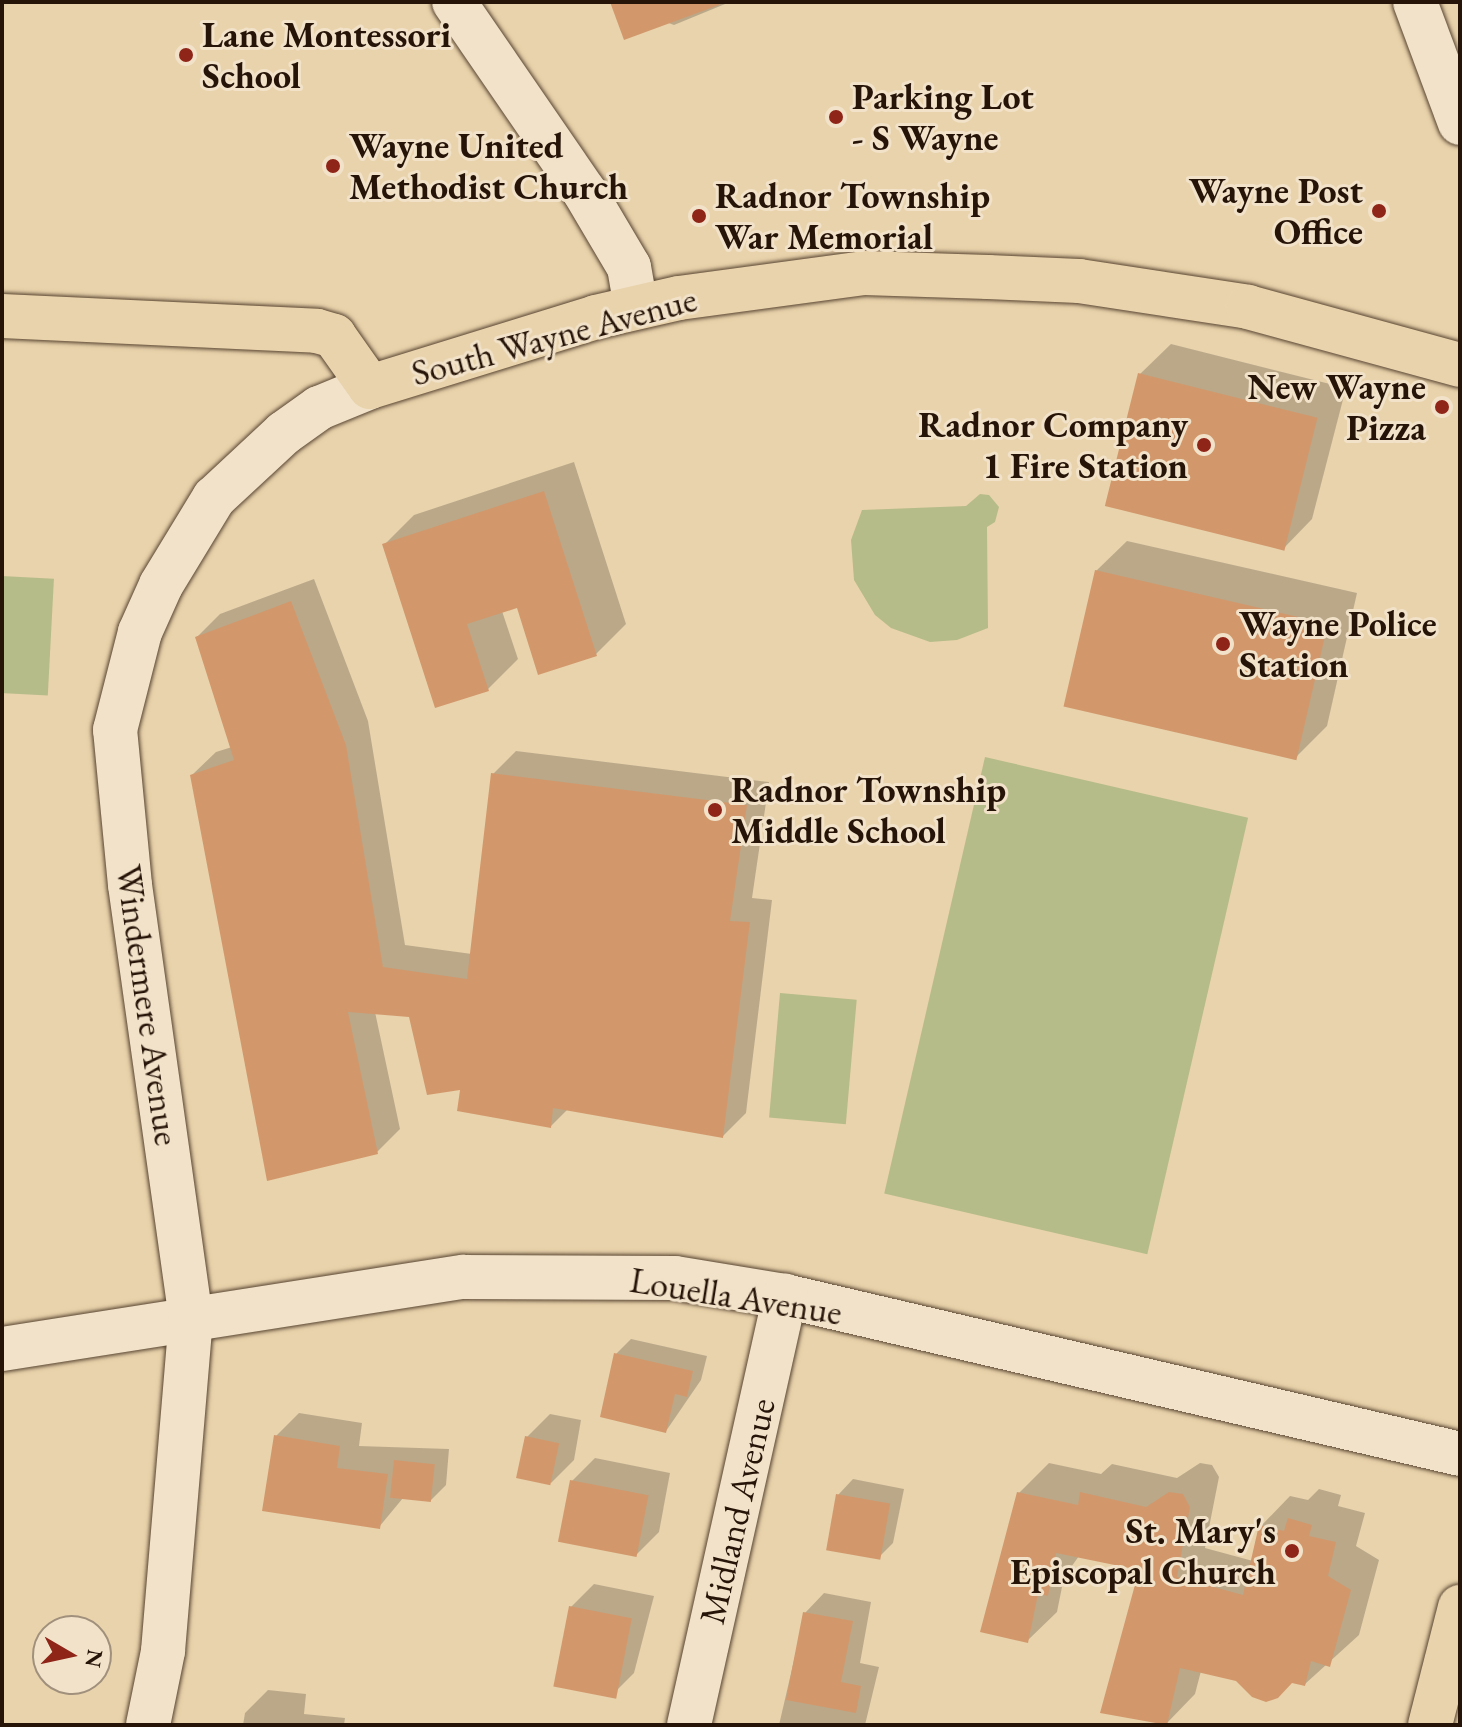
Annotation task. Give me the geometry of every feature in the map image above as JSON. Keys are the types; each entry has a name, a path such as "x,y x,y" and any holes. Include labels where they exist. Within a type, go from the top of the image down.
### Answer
{"main road":[{"name":"South Wayne Avenue","path":"2,316 317,331 334,336 370,387 636,307 779,281 864,273 1079,281 1248,307 1460,365"},
{"path":"1430,1725 1460,1607"}],"street":[{"path":"454,2 584,191 629,267 636,307"},
{"path":"1415,2 1460,123"},
{"name":"Windermere Avenue","path":"148,1725 163,1651 191,1319 130,885 115,730 140,632 175,559 214,498 284,433 319,408 370,387"},
{"name":"Louella Avenue","path":"2,1349 463,1277 675,1278 785,1296 1460,1454"},
{"name":"Midland Avenue","path":"689,1725 785,1296"}],"green space":[{"path":"980,494 989,495 999,507 995,522 987,527 988,628 957,640 930,642 891,628 875,615 854,580 851,540 862,510 966,506"},
{"path":"2,576 54,579 48,696 2,693"},
{"path":"985,757 1248,818 1147,1254 884,1194"},
{"path":"780,993 857,1000 846,1124 769,1118"}],"building":[{"path":"610,2 719,2 719,5 624,40"},
{"path":"1138,373 1318,418 1284,551 1105,506"},
{"path":"544,491 597,656 538,675 517,608 467,624 489,691 435,708 382,544"},
{"path":"1095,570 1328,624 1296,760 1064,706"},
{"path":"291,601 346,745 383,967 467,979 491,773 747,805 730,921 750,922 723,1138 553,1108 551,1128 457,1111 460,1090 427,1095 409,1017 348,1012 378,1154 267,1181 190,775 234,760 195,637"},
{"path":"614,1353 693,1371 687,1397 675,1394 666,1433 600,1417"},
{"path":"274,1435 340,1446 337,1468 388,1474 380,1529 262,1511"},
{"path":"525,1436 559,1443 550,1485 516,1478"},
{"path":"394,1460 435,1464 431,1502 390,1498"},
{"path":"570,1480 649,1495 637,1557 558,1542"},
{"path":"1017,1492 1078,1505 1080,1492 1146,1507 1169,1492 1183,1494 1190,1507 1177,1577 1243,1595 1259,1525 1284,1531 1288,1518 1312,1525 1309,1536 1336,1542 1328,1576 1351,1590 1330,1667 1311,1661 1305,1686 1292,1683 1278,1698 1266,1702 1252,1697 1236,1681 1180,1668 1167,1725 1100,1713 1139,1570 1056,1553 1048,1596 1038,1594 1028,1643 980,1632"},
{"path":"836,1494 890,1504 880,1560 826,1550"},
{"path":"569,1606 632,1618 616,1699 553,1686"},
{"path":"803,1612 853,1621 841,1682 861,1686 856,1713 786,1700"}],"place":[{"name":"Lane Montessori School","path":"186,55"},
{"name":"Parking Lot - S Wayne","path":"836,117"},
{"name":"Wayne United Methodist Church","path":"333,166"},
{"name":"Wayne Post Office","path":"1379,211"},
{"name":"Radnor Township War Memorial","path":"699,216"},
{"name":"New Wayne Pizza","path":"1442,407"},
{"name":"Radnor Company 1 Fire Station","path":"1204,445"},
{"name":"Wayne Police Station","path":"1223,644"},
{"name":"Radnor Township Middle School","path":"715,810"},
{"name":"St. Mary's Episcopal Church","path":"1292,1551"}]}
